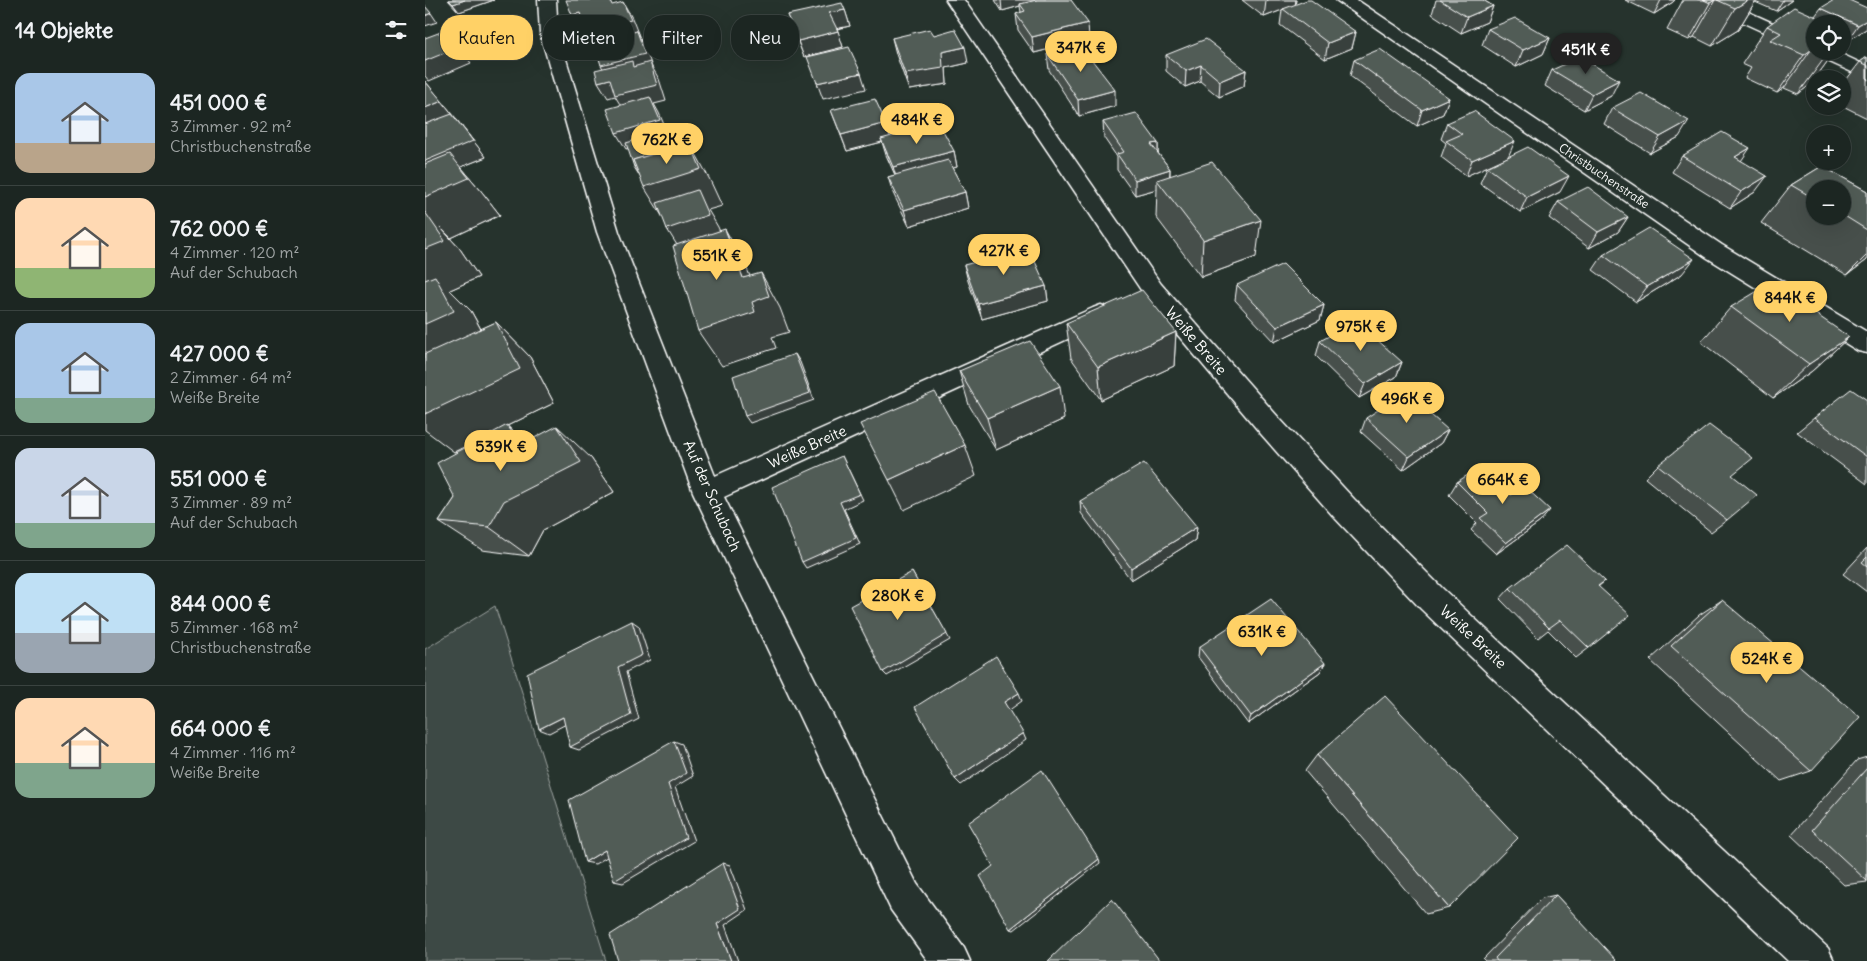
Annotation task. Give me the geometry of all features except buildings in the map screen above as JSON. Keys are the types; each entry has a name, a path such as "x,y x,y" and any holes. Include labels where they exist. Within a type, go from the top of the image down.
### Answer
{"street":[{"name":"Auf der Schubach","path":"547,0 549,33 608,232 707,492 904,898 951,961"},
{"name":"Weiße Breite","path":"955,0 1138,297 1282,440 1344,508 1433,599 1815,961"},
{"name":"Christbuchenstraße","path":"1345,0 1714,251 1867,344"},
{"path":"1708,0 1806,45"},
{"path":"1839,60 1867,73"},
{"name":"Weiße Breite","path":"707,492 1138,297"}],"shaded area":[{"path":"495,606 606,961 425,961 425,649"}]}
